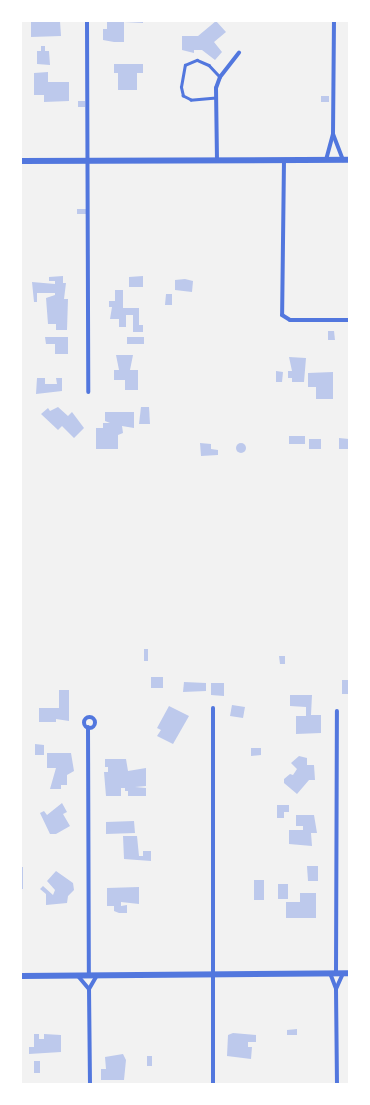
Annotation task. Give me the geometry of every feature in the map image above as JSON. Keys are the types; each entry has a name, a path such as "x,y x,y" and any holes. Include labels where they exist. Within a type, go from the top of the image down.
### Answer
{"street":[{"path":"87,21 88,392"},
{"path":"326,160 333,134 334,21"},
{"path":"217,160 216,98 220,77 239,53"},
{"path":"21,161 346,160 333,134"},
{"path":"284,160 282,315 290,320 349,320"},
{"path":"213,708 211,974 213,1084"},
{"path":"337,711 333,973 336,989 337,1084"},
{"path":"88,727 89,976"},
{"path":"21,976 346,974 336,989"},
{"path":"90,1084 89,989 97,975"},
{"path":"78,976 89,989"}],"lane":[{"path":"216,98 191,100 183,96 181,87 185,65 196,60 209,65 220,77"}],"building":[{"path":"31,21 60,21 61,36 31,37"},
{"path":"107,21 143,21 143,23 124,22 124,42 114,42 103,40 103,29 107,29"},
{"path":"216,21 226,32 214,42 222,52 215,60 202,50 194,50 194,53 182,50 182,36 198,36"},
{"path":"41,46 45,46 45,51 49,51 50,65 37,64 37,51 41,51"},
{"path":"114,64 143,64 143,73 137,73 137,90 118,90 118,73 114,73"},
{"path":"48,72 48,82 69,82 69,101 44,102 44,95 34,95 34,73"},
{"path":"321,96 329,96 329,102 321,102"},
{"path":"78,101 85,101 85,107 78,107"},
{"path":"77,209 86,209 86,214 77,214"},
{"path":"63,276 63,283 66,283 64,299 68,299 67,330 56,330 56,324 48,324 46,298 55,295 55,293 37,293 37,302 34,302 32,282 55,284 55,281 49,281 49,277"},
{"path":"143,276 143,287 129,287 129,277"},
{"path":"185,279 193,281 192,292 175,290 175,280"},
{"path":"115,290 123,290 123,308 139,308 139,325 143,325 143,332 133,332 133,315 126,315 126,327 119,327 119,319 110,319 112,307 109,307 109,301 115,301"},
{"path":"166,294 172,294 172,305 165,305"},
{"path":"328,331 334,331 335,340 328,340"},
{"path":"45,337 68,337 68,354 55,354 55,344 46,344"},
{"path":"127,337 144,337 144,344 127,344"},
{"path":"116,355 133,355 130,370 138,370 138,390 125,390 125,380 114,380 114,370 119,370"},
{"path":"289,357 306,358 304,382 292,382 292,378 288,378 288,371 292,371"},
{"path":"276,371 283,372 282,382 276,382"},
{"path":"333,372 333,399 316,399 316,387 308,387 308,373"},
{"path":"37,378 45,378 45,384 57,384 56,378 62,378 62,391 36,394"},
{"path":"58,407 68,416 72,412 84,428 74,438 62,426 58,430 41,414 48,408 50,411"},
{"path":"141,407 149,407 150,424 139,424"},
{"path":"105,412 134,412 134,428 122,426 123,433 118,435 118,449 96,449 96,428 103,428 103,423 110,423 105,421"},
{"path":"289,436 305,436 305,444 289,444"},
{"path":"339,438 349,439 349,449 339,449"},
{"path":"309,439 321,439 321,449 309,449"},
{"path":"200,443 211,444 211,449 218,450 218,455 201,456"},
{"path":"241,443 246,448 241,453 236,448"},
{"path":"144,649 148,649 148,661 144,661"},
{"path":"279,656 285,656 285,664 280,664"},
{"path":"151,677 163,677 163,688 151,688"},
{"path":"342,680 349,680 349,694 342,694"},
{"path":"184,682 206,683 206,691 183,692"},
{"path":"211,683 224,683 224,696 211,695"},
{"path":"59,690 69,690 69,721 56,719 56,722 39,722 39,708 59,708"},
{"path":"290,695 312,695 311,715 321,715 321,733 296,734 296,716 306,716 306,707 290,706"},
{"path":"232,705 245,707 243,718 230,716"},
{"path":"169,706 189,716 173,744 157,736 161,730 157,728"},
{"path":"35,744 44,745 44,755 35,755"},
{"path":"251,748 261,748 261,755 251,756"},
{"path":"47,753 71,753 74,771 67,775 67,785 61,785 61,789 50,789 56,768 47,768"},
{"path":"299,756 307,758 307,765 314,765 315,780 309,780 297,794 284,783 284,779 290,774 293,775 297,769 291,763"},
{"path":"105,759 126,759 128,771 146,768 146,786 135,787 146,788 146,796 128,796 128,791 125,791 125,788 121,788 121,796 106,796 104,772 108,772 108,767 105,767"},
{"path":"62,803 67,812 63,814 70,826 56,834 50,834 40,813 44,811 47,815"},
{"path":"277,805 289,805 289,812 284,812 284,818 277,818"},
{"path":"296,815 314,815 317,833 311,833 312,846 289,844 289,830 303,830 303,826 296,826"},
{"path":"134,821 135,833 106,834 106,822"},
{"path":"123,836 137,836 139,856 143,856 143,851 151,851 151,861 124,859"},
{"path":"307,866 318,866 318,881 308,881"},
{"path":"21,867 23,867 23,889 21,889"},
{"path":"56,871 73,883 74,890 68,896 67,903 46,905 46,894 40,889 43,886 53,895 55,890 47,881"},
{"path":"254,880 264,880 264,900 254,900"},
{"path":"278,884 288,884 288,899 278,899"},
{"path":"139,887 139,904 121,902 121,906 127,905 127,913 119,913 114,911 114,906 107,906 107,888"},
{"path":"300,893 316,893 316,918 286,918 286,902 300,902"},
{"path":"297,1029 297,1035 287,1035 287,1030"},
{"path":"233,1033 256,1035 256,1042 248,1042 248,1047 252,1047 251,1059 227,1056 228,1035"},
{"path":"34,1034 39,1034 39,1039 44,1039 44,1034 61,1035 61,1052 29,1054 29,1047 34,1047"},
{"path":"123,1054 126,1060 124,1080 101,1080 101,1069 106,1069 105,1057"},
{"path":"147,1056 152,1056 152,1066 147,1066"},
{"path":"34,1061 40,1061 40,1073 34,1073"}]}
